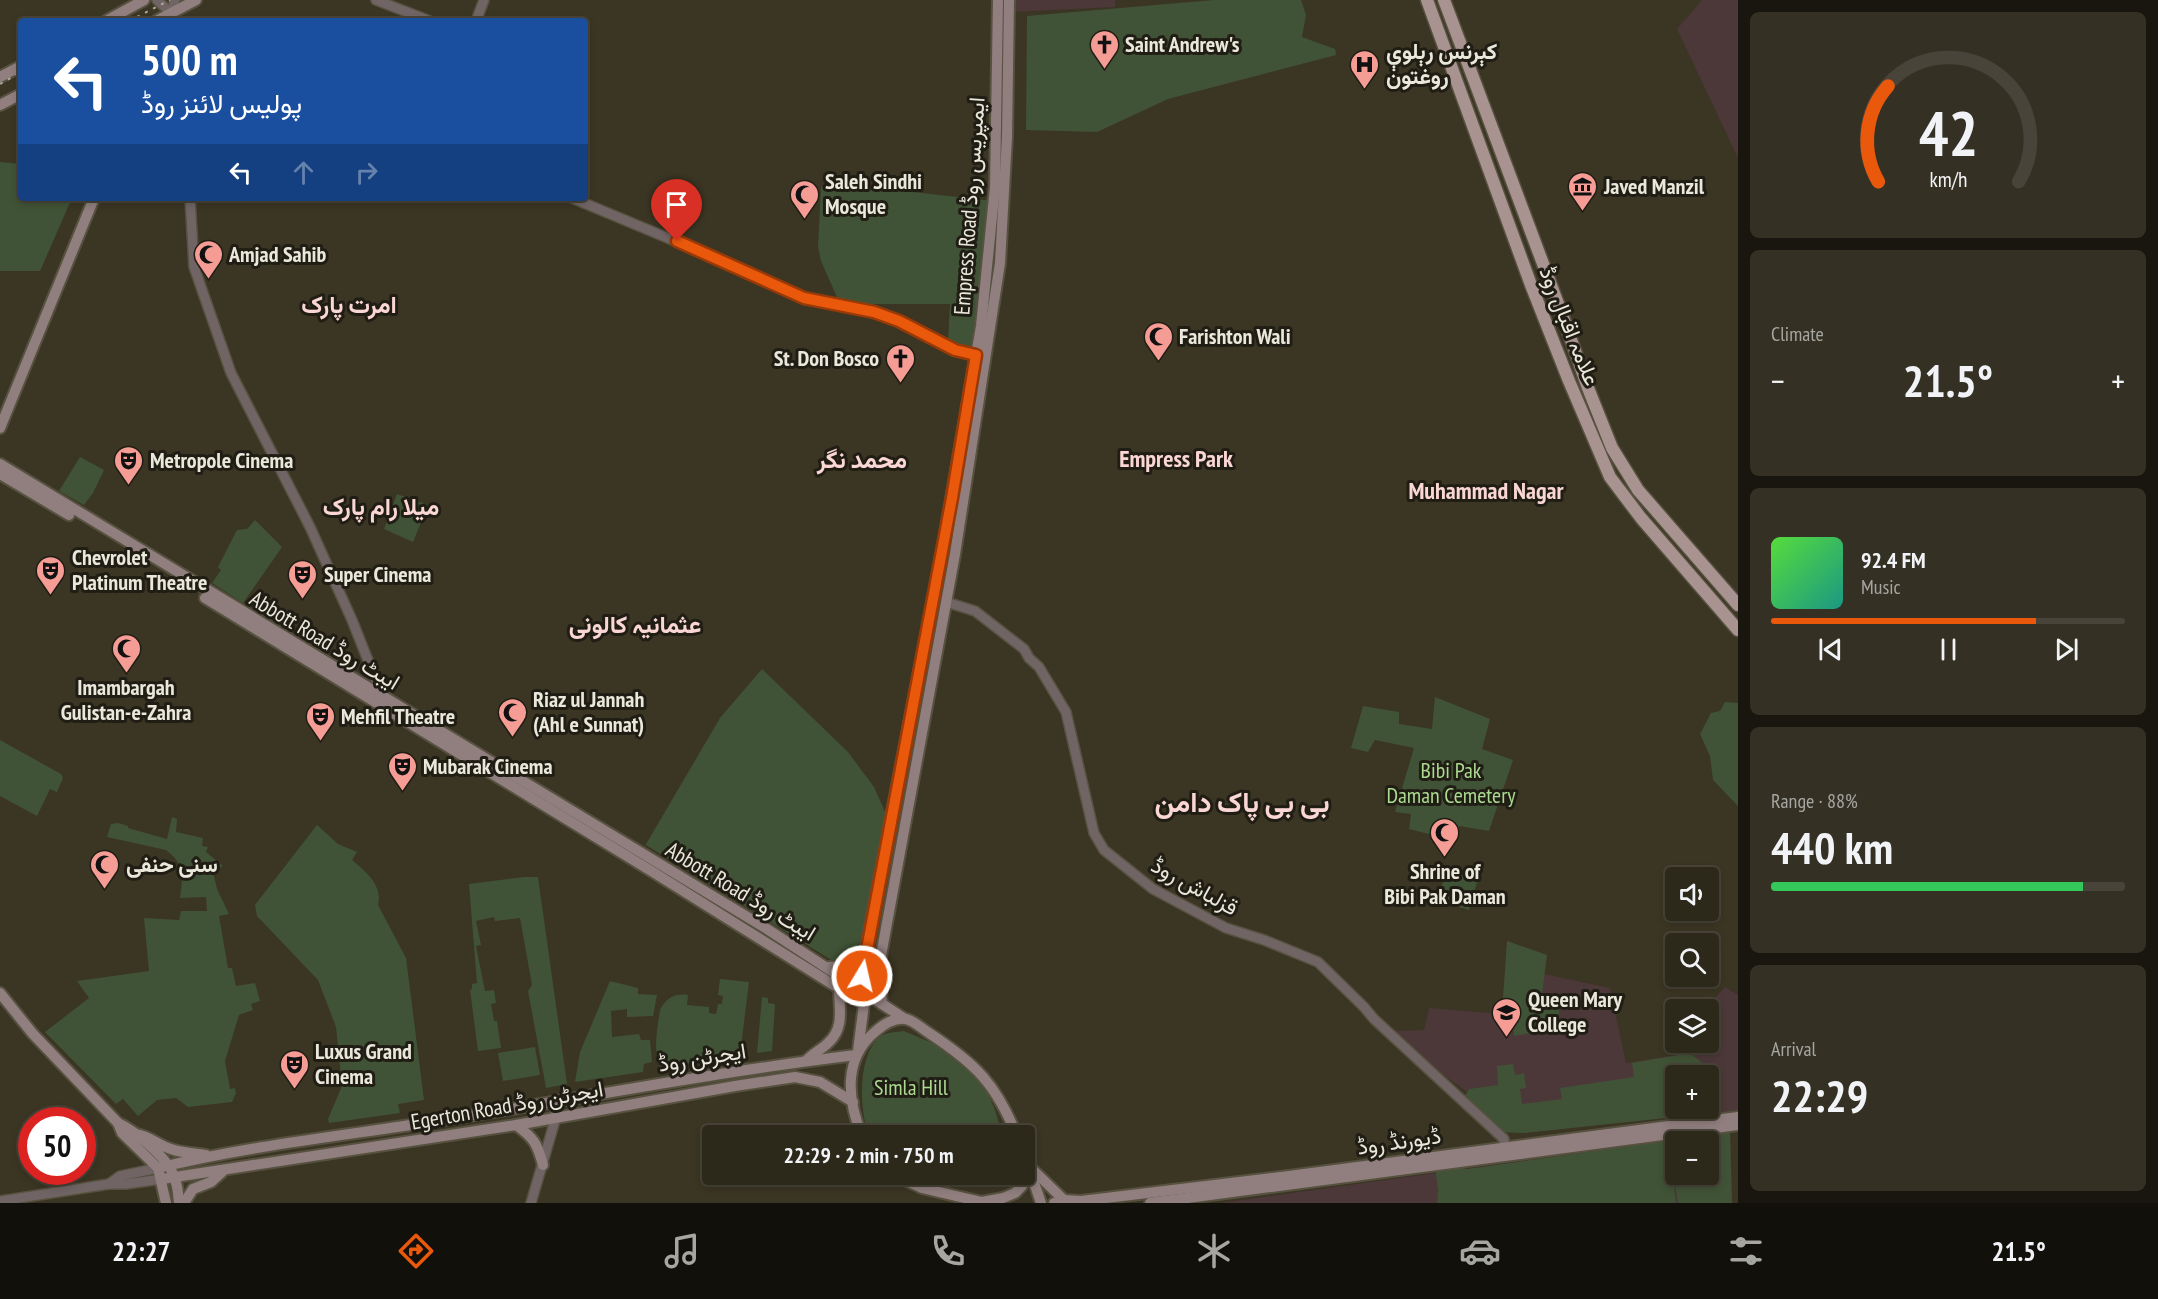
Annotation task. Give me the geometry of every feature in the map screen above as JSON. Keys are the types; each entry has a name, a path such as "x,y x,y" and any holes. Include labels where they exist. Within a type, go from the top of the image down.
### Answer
{"main road":[{"path":"111,18 144,0"},
{"path":"170,18 196,0"},
{"name":"Empress Road ایمپریس روڈ","path":"882,1004 879,971 882,950 946,602 981,356 981,326 995,187 998,0"},
{"name":"Empress Road ایمپریس روڈ","path":"857,1053 864,1004 859,984 950,509 1000,263 1004,200 1009,0"},
{"name":"علامہ اقبال روڈ","path":"1427,0 1531,285 1610,477 1641,518 1738,630"},
{"name":"علامہ اقبال روڈ","path":"1444,0 1612,448 1638,490 1738,605"},
{"path":"0,77 18,68"},
{"path":"0,105 18,96"},
{"path":"0,428 93,201"},
{"name":"Abbott Road ایبٹ روڈ","path":"0,464 635,856 864,1004"},
{"name":"Abbott Road ایبٹ روڈ","path":"0,474 374,696"},
{"name":"Abbott Road ایبٹ روڈ","path":"635,856 859,984 882,1004 905,1019"},
{"path":"827,967 845,966 865,957"},
{"path":"806,1061 813,1052 830,1042 837,1032 842,1015 859,984"},
{"path":"839,989 842,1015"},
{"path":"0,993 33,1034 118,1123 135,1134 163,1167 162,1179 166,1203"},
{"path":"859,1125 853,1102 851,1074 857,1053 866,1040 884,1025 905,1019 940,1041 987,1079 999,1096 1012,1125"},
{"name":"ایجرٹن روڈ","path":"554,1102 857,1053"},
{"name":"Egerton Road ایجرٹن روڈ","path":"162,1179 516,1125 795,1077 820,1082 853,1102"},
{"name":"Egerton Road ایجرٹن روڈ","path":"163,1167 216,1156 554,1102"},
{"name":"ڈیورنڈ روڈ","path":"1035,1173 1059,1202 1081,1201 1738,1117"},
{"path":"118,1123 122,1133 175,1178 179,1203"},
{"path":"516,1125 537,1144 543,1165"},
{"name":"ڈیورنڈ روڈ","path":"1150,1203 1738,1125"},
{"path":"135,1134 148,1136 165,1147 177,1151 216,1156"},
{"path":"184,1203 193,1189 211,1182 222,1171"},
{"path":"1035,1183 1041,1203"},
{"path":"916,1185 984,1202 1015,1193 1022,1185"}],"street":[{"path":"157,0 170,18"},
{"path":"170,18 175,0"},
{"path":"376,0 422,18"},
{"path":"477,18 484,0"},
{"path":"190,201 194,267 231,373 310,527 352,620 377,683 374,696"},
{"path":"579,201 804,298 874,312 899,321 955,350 981,356"},
{"name":"قزلباش روڈ","path":"946,602 975,611 1024,649 1029,658 1039,667 1066,712 1094,833 1104,850 1153,889 1226,928 1264,940 1318,963 1364,1006 1374,1019 1504,1139 1504,1147"},
{"path":"531,1203 556,1117 554,1102"},
{"path":"109,1184 120,1176 163,1167"},
{"path":"0,1201 109,1184 126,1185 162,1179"}],"shaded area":[{"path":"1009,0 1115,0 1115,7 1008,12"},
{"path":"1702,0 1738,0 1738,158 1677,29"},
{"name":"Queen Mary College","path":"1507,941 1547,955 1544,974 1610,988 1626,1063 1689,1053 1719,1053 1719,999 1714,999 1725,987 1738,995 1738,1110 1719,1112 1719,1065 1665,1065 1665,1118 1523,1133 1404,1046 1388,1031 1424,1030 1429,1008 1502,1014"},
{"path":"1730,1132 1732,1203 1219,1203 1665,1141 1665,1185 1719,1185 1719,1134"}],"green space":[{"path":"1214,0 1301,0 1306,15 1302,37 1335,49 1336,55 1168,99 1097,132 1026,130 1027,16"},
{"path":"0,162 18,164 18,201 71,201 40,271 0,271"},
{"path":"850,185 993,201 987,358 948,342 950,304 840,304 821,261 818,247 821,187 850,190"},
{"path":"80,457 104,470 93,493 84,505 59,491"},
{"path":"397,494 428,505 413,542 384,529"},
{"path":"255,520 282,547 243,603 212,583 221,570 218,567 237,530 247,529"},
{"path":"762,669 848,752 874,787 886,814 859,956 844,964 833,961 646,845 642,851 720,718"},
{"name":"Bibi Pak Daman Cemetery","path":"1435,697 1490,719 1482,749 1513,760 1489,831 1459,826 1457,841 1409,829 1411,814 1395,812 1414,748 1375,740 1368,752 1351,748 1363,706 1399,712 1399,724 1432,729"},
{"path":"1725,702 1738,703 1738,806 1713,780 1710,756 1700,734 1711,713 1720,711"},
{"path":"0,740 61,774 63,778 57,792 50,789 37,816 0,796"},
{"path":"172,817 177,819 176,832 203,838 202,846 208,847 206,852 223,866 213,872 217,889 229,914 219,916 228,968 232,968 236,986 255,983 260,1001 251,1004 253,1010 239,1015 225,1061 230,1089 235,1088 236,1093 232,1102 188,1107 176,1098 157,1100 138,1116 123,1099 116,1104 45,1032 89,998 77,981 149,971 144,918 179,920 181,911 207,911 206,897 180,898 182,883 180,866 166,850 107,837 111,824 118,823 167,839"},
{"path":"317,825 338,844 357,852 352,860 368,874 376,885 378,905 406,958 424,1100 398,1104 400,1113 329,1123 328,1119 342,1086 336,1027 318,980 257,916 255,905"},
{"path":"1447,869 1478,879 1469,910 1437,901"},
{"path":"538,877 567,1084 546,1088 528,991 532,985 520,918 495,921 494,917 476,921 481,945 476,946 485,991 494,990 496,1003 491,1004 494,1021 497,1021 501,1048 478,1051 470,990 472,984 477,983 469,884"},
{"path":"1507,941 1547,955 1542,994 1557,996 1561,1028 1514,1036 1512,1015 1502,1014"},
{"path":"720,979 749,982 740,1055 660,1068 656,1039 662,1006 668,999 675,996 688,995 687,1005 709,1007 709,1013 716,1014 718,1004 722,1004 723,996 718,995"},
{"path":"610,981 638,988 638,994 657,995 653,1016 627,1017 627,1009 611,1011 612,1037 639,1034 641,1040 650,1040 652,1062 644,1064 643,1072 575,1082 580,1052"},
{"path":"762,997 768,998 768,1003 775,1004 772,1051 757,1053"},
{"name":"Simla Hill","path":"904,1031 939,1046 984,1084 999,1125 866,1125 862,1098 864,1068 873,1044 881,1036"},
{"path":"535,1047 540,1075 503,1081 498,1053"},
{"path":"1690,1053 1705,1065 1665,1065 1665,1118 1523,1133 1495,1132 1462,1101 1469,1089 1498,1085 1497,1066 1513,1064 1515,1075 1524,1073 1526,1088 1520,1089 1522,1104 1562,1099 1560,1088 1634,1077 1632,1063"},
{"path":"1730,1132 1732,1203 1678,1203 1675,1185 1719,1185 1719,1134"},
{"path":"1665,1141 1665,1185 1674,1185 1676,1203 1437,1203 1435,1164 1468,1169"}],"railway":[{"path":"135,18 170,0"},
{"path":"0,84 18,74"}],"place":[{"name":"Saint Andrew's","path":"1104,70"},
{"name":"کېرنس رېلوې روغتون","path":"1365,90"},
{"name":"Javed Manzil","path":"1583,212"},
{"name":"Saleh Sindhi Mosque","path":"804,220"},
{"name":"Amjad Sahib","path":"208,280"},
{"name":"Farishton Wali","path":"1158,362"},
{"name":"St. Don Bosco","path":"900,384"},
{"name":"Metropole Cinema","path":"129,486"},
{"name":"Chevrolet Platinum Theatre","path":"51,596"},
{"name":"Super Cinema","path":"303,600"},
{"name":"Imambargah Gulistan-e-Zahra","path":"126,674"},
{"name":"Riaz ul Jannah (Ahl e Sunnat)","path":"512,738"},
{"name":"Mehfil Theatre","path":"320,742"},
{"name":"Mubarak Cinema","path":"402,792"},
{"name":"Shrine of Bibi Pak Daman","path":"1445,858"},
{"name":"سنی حنفی","path":"105,890"},
{"name":"Queen Mary College","path":"1507,1038"},
{"name":"Luxus Grand Cinema","path":"294,1090"}],"district":[{"name":"امرت پارک","path":"349,304"},
{"name":"Empress Park","path":"1176,458"},
{"name":"محمد نگر","path":"862,459"},
{"name":"Muhammad Nagar","path":"1486,490"},
{"name":"میلا رام پارک","path":"381,506"},
{"name":"عثمانیہ کالونی","path":"635,624"},
{"name":"بی بی پاک دامن","path":"1242,801"}],"route":[{"path":"677,241 804,298 874,312 899,321 955,350 976,355 952,498 862,976"}]}
